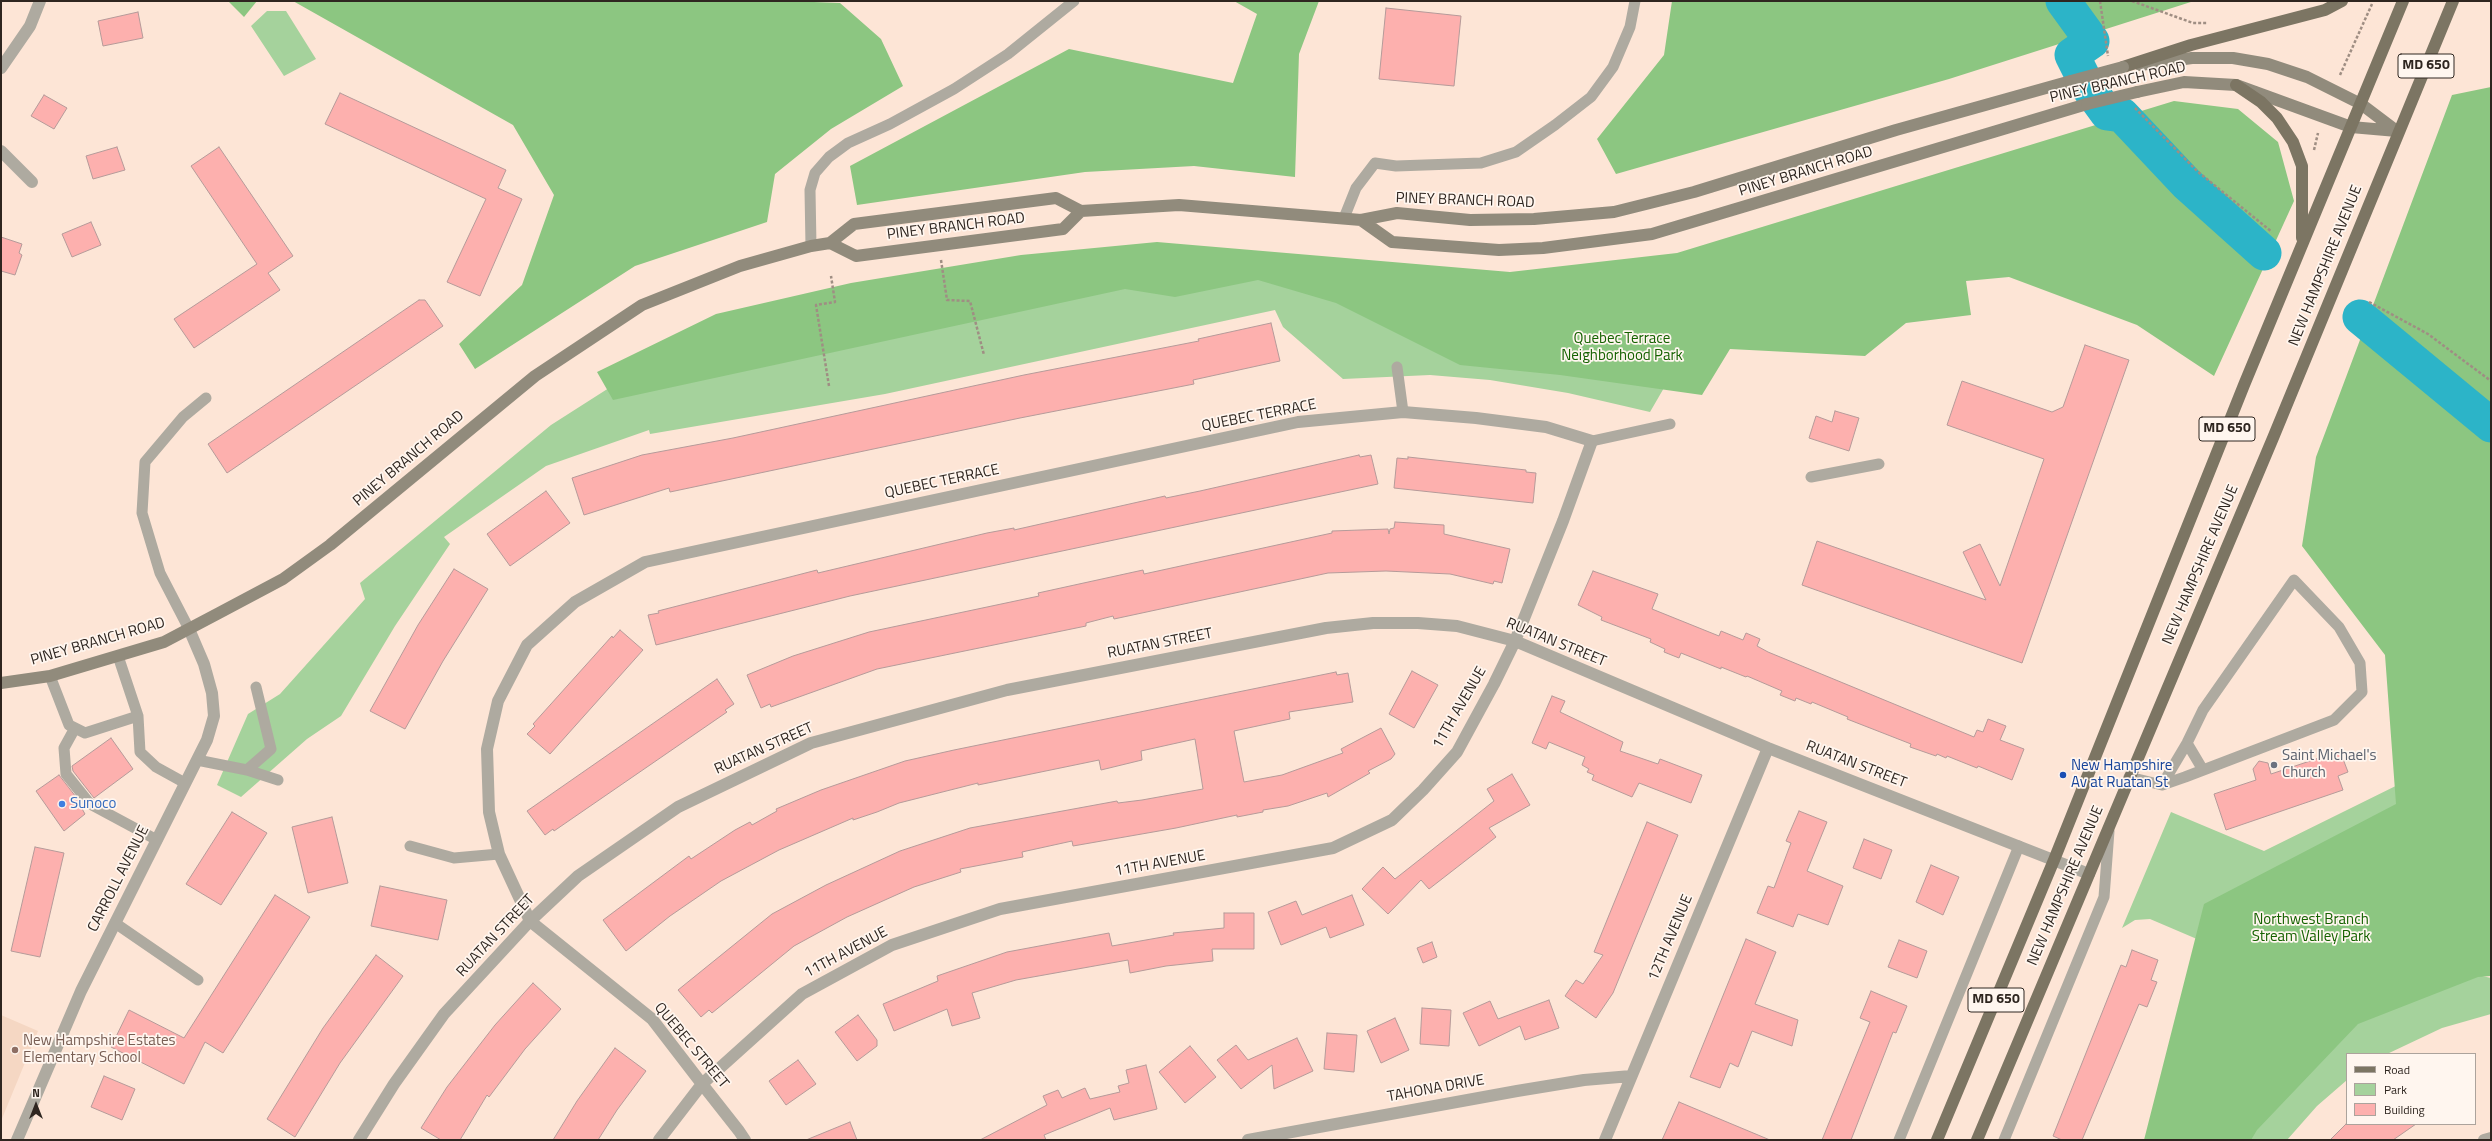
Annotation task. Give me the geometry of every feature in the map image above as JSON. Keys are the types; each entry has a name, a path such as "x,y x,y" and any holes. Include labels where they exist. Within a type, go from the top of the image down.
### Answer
{"main road":[{"path":"2123,68 2191,45 2325,10 2342,1"},
{"name":"NEW HAMPSHIRE AVENUE","path":"1938,1140 2054,860 2301,247 2404,1"},
{"name":"NEW HAMPSHIRE AVENUE","path":"1977,1140 2453,1"},
{"name":"PINEY BRANCH ROAD","path":"1,683 50,676 164,642 283,579 330,546 535,376 642,305 740,266 811,246 830,243 854,224 1056,198 1081,211 1179,205 1361,220 1397,212 1470,220 1534,219 1614,212 1694,192 1896,130 2071,80 2123,68 2192,58 2240,59 2268,64 2307,77 2361,104 2398,132"},
{"name":"PINEY BRANCH ROAD","path":"1361,220 1392,242 1499,250 1543,248 1652,234 2087,104 2184,82 2236,85 2351,127 2398,132"},
{"path":"2236,85 2261,102 2277,118 2293,142 2302,164 2304,183 2301,247"},
{"name":"PINEY BRANCH ROAD","path":"830,243 856,256 1063,229 1081,211"}],"street":[{"path":"1,68 30,26 40,1"},
{"path":"1,151 32,182"},
{"name":"QUEBEC TERRACE","path":"530,921 499,854 489,812 487,749 498,701 527,645 575,602 645,562 1298,422 1403,412 1476,418 1546,427 1592,441"},
{"name":"11TH AVENUE","path":"659,1140 702,1084 802,994 892,945 1000,909 1333,848 1392,820 1423,790 1457,752 1515,641 1563,521 1592,441"},
{"name":"RUATAN STREET","path":"359,1140 394,1084 444,1014 530,921 578,876 678,807 811,742 1007,690 1326,628 1373,624 1418,623 1457,626 1515,641 1768,748 2089,874"},
{"name":"CARROLL AVENUE","path":"17,1140 81,991 206,740 214,716 212,693 206,672 189,629"},
{"name":"12TH AVENUE","path":"1605,1140 1768,748"},
{"name":"QUEBEC STREET","path":"530,921 652,1019 745,1140"},
{"name":"TAHONA DRIVE","path":"1249,1140 1517,1091 1584,1080 1631,1076"},
{"path":"2484,1140 2491,1138"}],"lane":[{"path":"811,246 810,190 815,174 829,157 848,143 890,124 954,89 1008,54 1074,1"},
{"path":"1344,218 1356,188 1375,163 1396,166 1481,163 1516,152 1555,125 1591,97 1613,68 1630,27 1635,1"},
{"path":"1397,367 1403,412"},
{"path":"189,629 160,573 142,513 145,462 183,417 206,398"},
{"path":"1592,441 1670,424"},
{"path":"1811,477 1879,464"},
{"path":"2129,777 2162,785 2334,720 2362,692 2360,664 2339,627 2294,580 2203,710 2187,744 2162,785"},
{"path":"118,656 138,716 140,752 156,767 185,784"},
{"path":"50,676 69,725 85,733 138,716"},
{"path":"247,770 271,749 256,687"},
{"path":"75,728 64,748 66,774 90,804 156,840"},
{"path":"2187,744 2203,770"},
{"path":"197,760 247,770 278,780"},
{"path":"2004,1140 2104,897 2110,824"},
{"path":"410,846 454,858 499,854"},
{"path":"1899,1140 2019,846"},
{"path":"115,923 198,980"}],"path":[{"path":"2100,1 2104,44 2109,59"},
{"path":"2132,1 2193,23 2210,23"},
{"path":"2339,78 2372,4"},
{"path":"2132,104 2197,171 2272,232"},
{"path":"2314,153 2318,132"},
{"path":"941,259 947,300 970,301 984,355"},
{"path":"829,386 816,305 835,302 831,276"},
{"path":"2369,302 2428,334 2491,381"}],"shaded area":[{"name":"New Hampshire Estates Elementary School","path":"1,1015 38,1031 1,1121"}],"green space":[{"path":"228,1 257,1 244,17"},
{"path":"293,1 788,1 840,3 881,39 903,86 831,129 775,174 767,222 635,266 475,369 459,344 522,285 554,195 513,125"},
{"path":"1234,1 1319,1 1299,54 1295,177 1194,166 1085,172 857,205 850,166 1069,49 1233,83 1257,14"},
{"path":"1672,1 2194,1 1949,79 1616,174 1597,139 1664,55"},
{"path":"267,11 286,11 316,59 284,76 251,26"},
{"path":"2491,87 2491,976 2478,977 2358,1024 2257,1130 2251,1140 2144,1140 2204,904 2396,804 2385,655 2302,546 2316,457 2452,95"},
{"path":"2174,101 2238,109 2278,142 2294,201 2214,376 2137,325 2009,277 1966,281 1971,315 1906,323 1865,356 1730,349 1702,395 1560,375 1460,365 1336,303 1258,280 1175,297 1125,289 613,400 597,372 716,314 851,283 1021,255 1157,242 1510,272 1677,253"},
{"name":"Quebec Terrace Neighborhood Park","path":"1741,255 1650,412 1568,393 1490,380 1430,375 1343,379 1283,327 1275,310 885,394 650,434 649,430 546,466 444,537 450,544 395,626 341,716 307,739 241,797 217,785 248,714 280,694 365,599 360,583 551,425 634,372 1098,266 1426,288"},
{"name":"Northwest Branch Stream Valley Park","path":"2426,771 2397,957 2491,978 2491,1014 2442,1028 2389,1053 2346,1053 2346,1081 2317,1106 2287,1140 2145,1140 2225,951 2150,919 2135,920 2122,928 2171,812 2264,851"}],"building":[{"path":"1386,8 1461,16 1454,86 1379,79"},
{"path":"138,12 143,38 103,46 98,21"},
{"path":"340,93 506,170 498,188 522,199 480,296 447,282 486,199 325,124"},
{"path":"44,95 67,108 54,129 31,116"},
{"path":"117,147 125,170 93,179 86,156"},
{"path":"219,147 293,256 268,273 280,290 194,348 174,319 257,264 191,166"},
{"path":"91,222 101,245 72,257 62,234"},
{"path":"1,237 22,244 19,253 22,255 15,275 1,271"},
{"path":"419,300 425,300 443,326 227,473 208,444"},
{"path":"1271,323 1280,361 1193,380 1194,384 1020,418 670,492 669,488 584,515 572,478 642,455 733,438 1024,375 1199,341 1198,339"},
{"path":"2085,345 2129,360 2022,663 1802,585 1817,541 1986,600 1963,552 1980,544 2000,586 2044,459 1947,425 1962,381 2052,412 2063,407"},
{"path":"1835,411 1859,418 1849,451 1809,438 1816,416 1832,422"},
{"path":"1359,455 1360,457 1371,455 1378,484 850,596 656,645 648,615 659,613 658,611 817,570 818,573 987,533 1014,528 1014,530 1165,496 1166,498 1200,491"},
{"path":"1408,457 1526,470 1526,472 1536,473 1533,503 1394,488 1397,458 1408,459"},
{"path":"546,491 570,523 510,566 487,534"},
{"path":"1395,522 1444,525 1444,534 1510,549 1502,583 1494,581 1493,584 1450,574 1386,571 1328,573 1114,619 1113,616 1086,623 1086,626 877,669 771,707 770,704 761,708 747,675 793,656 869,632 1039,596 1038,593 1143,570 1144,574 1332,533 1332,531 1388,529 1389,534 1390,529 1394,528"},
{"path":"454,569 488,589 443,661 405,729 370,711 418,625"},
{"path":"1593,571 1658,594 1652,609 1719,636 1721,631 1743,640 1746,633 1760,639 1757,646 1768,652 1974,737 1977,730 1983,732 1988,719 2006,726 2000,740 2024,749 2012,780 1978,766 1977,768 1947,756 1946,758 1937,754 1936,756 1910,747 1911,744 1847,719 1848,717 1812,702 1811,704 1796,698 1795,701 1780,695 1782,691 1747,676 1746,677 1721,667 1721,669 1681,653 1679,658 1664,652 1665,649 1650,642 1651,639 1601,620 1602,617 1578,605"},
{"path":"620,630 643,650 550,754 527,734 535,726 533,724 612,636 613,638"},
{"path":"1412,671 1438,685 1414,728 1389,714"},
{"path":"1336,672 1337,675 1348,673 1353,702 1289,712 1290,719 1234,731 1244,782 1282,775 1343,753 1341,749 1381,728 1395,754 1391,759 1368,771 1370,773 1328,797 1327,793 1288,806 1263,810 1263,812 1237,817 1237,815 1176,828 1073,846 1072,841 1022,852 1023,857 960,869 961,872 914,887 847,917 794,946 712,1013 709,1010 701,1017 678,990 772,914 826,885 900,851 970,828 1117,801 1118,803 1142,800 1203,789 1195,739 1141,751 1142,760 1101,770 1099,760 978,785 978,783 899,803 853,820 853,818 779,850 721,881 670,916 626,951 603,920 689,856 691,859 750,822 752,825 777,811 776,809 821,790 905,761"},
{"path":"717,679 734,704 725,710 727,712 554,831 553,829 545,835 527,811"},
{"path":"1552,696 1565,701 1560,712 1623,742 1620,751 1658,764 1660,759 1702,775 1691,803 1639,783 1632,797 1592,780 1594,775 1587,772 1589,769 1582,765 1585,757 1549,742 1546,749 1532,743"},
{"name":"Sunoco","path":"111,738 133,769 94,798 73,771 72,766"},
{"path":"2340,751 2348,772 2338,776 2343,790 2226,830 2214,794 2256,780 2253,769 2259,761 2268,763 2271,774"},
{"path":"1512,774 1530,805 1489,828 1496,837 1429,889 1421,880 1388,914 1362,889 1383,867 1395,879 1494,801 1487,789"},
{"name":"Sunoco","path":"59,775 83,806 81,807 85,814 64,831 36,791"},
{"path":"1799,811 1827,822 1807,871 1843,886 1828,925 1798,914 1793,927 1757,913 1768,886 1774,888 1791,843 1786,841"},
{"path":"232,812 267,833 221,905 186,884"},
{"path":"332,817 348,883 308,893 292,827"},
{"path":"1647,822 1678,835 1613,993 1596,1018 1565,996 1576,980 1583,984 1603,955 1594,952"},
{"path":"1864,839 1892,850 1881,879 1853,868"},
{"path":"35,847 64,853 40,957 11,951"},
{"path":"1931,865 1959,877 1943,915 1916,902"},
{"path":"380,886 447,900 438,940 371,926"},
{"path":"275,895 310,917 223,1053 205,1042 184,1084 111,1047 129,1010 184,1038"},
{"path":"1352,895 1364,925 1330,938 1326,927 1281,945 1268,912 1296,901 1302,915"},
{"path":"1224,913 1254,913 1254,949 1212,949 1213,961 1166,966 1130,973 1128,960 1016,980 972,993 980,1018 952,1026 947,1009 894,1031 883,1004 938,981 937,976 1007,952 1109,933 1112,946 1174,935 1173,933 1224,928"},
{"path":"1746,939 1776,952 1755,1004 1798,1020 1792,1046 1752,1031 1738,1067 1730,1063 1720,1088 1690,1077"},
{"path":"1899,940 1927,951 1917,978 1888,967"},
{"path":"1432,942 1437,957 1423,963 1417,948"},
{"path":"2132,950 2158,960 2151,980 2157,982 2147,1007 2139,1004 2082,1140 2062,1140 2053,1136 2121,965 2126,967"},
{"path":"376,955 403,976 340,1063 295,1137 267,1119 323,1028"},
{"path":"533,983 561,1009 525,1049 489,1097 487,1095 460,1140 441,1140 421,1128 447,1087 495,1025"},
{"path":"1871,991 1907,1006 1896,1033 1893,1032 1851,1140 1822,1140 1870,1022 1860,1018"},
{"path":"1549,1000 1559,1028 1525,1040 1520,1026 1479,1046 1463,1013 1490,1001 1498,1019"},
{"path":"1422,1008 1451,1010 1449,1046 1420,1044"},
{"path":"858,1015 877,1040 877,1046 857,1061 835,1032"},
{"path":"1395,1018 1409,1050 1381,1063 1367,1031"},
{"path":"1327,1033 1357,1035 1354,1072 1324,1069"},
{"path":"1297,1038 1313,1071 1274,1089 1272,1065 1241,1089 1217,1060 1236,1045 1248,1060"},
{"path":"1190,1046 1216,1077 1185,1103 1159,1072"},
{"path":"615,1048 646,1071 617,1110 598,1140 553,1140 577,1101"},
{"path":"798,1060 816,1084 786,1105 769,1081"},
{"path":"1146,1065 1157,1109 1114,1120 1110,1108 1044,1135 1046,1140 980,1140 1047,1105 1043,1096 1058,1090 1062,1098 1085,1088 1090,1099 1120,1092 1118,1086 1129,1083 1126,1070"},
{"path":"104,1076 135,1089 122,1120 91,1107"},
{"path":"1679,1102 1770,1140 1662,1140"},
{"path":"850,1122 857,1140 806,1140"},
{"path":"2346,1124 2415,1125 2393,1140 2330,1140"}],"waterway":[{"path":"2063,1 2092,41 2072,55 2088,87 2107,113 2122,115 2187,184 2264,253"},
{"path":"2360,317 2491,425"}],"place":[{"name":"Saint Michael's Church","path":"2274,765"},
{"name":"New Hampshire Av at Ruatan St","path":"2063,775"},
{"name":"Sunoco","path":"62,804"},
{"name":"New Hampshire Estates Elementary School","path":"15,1050"}]}
